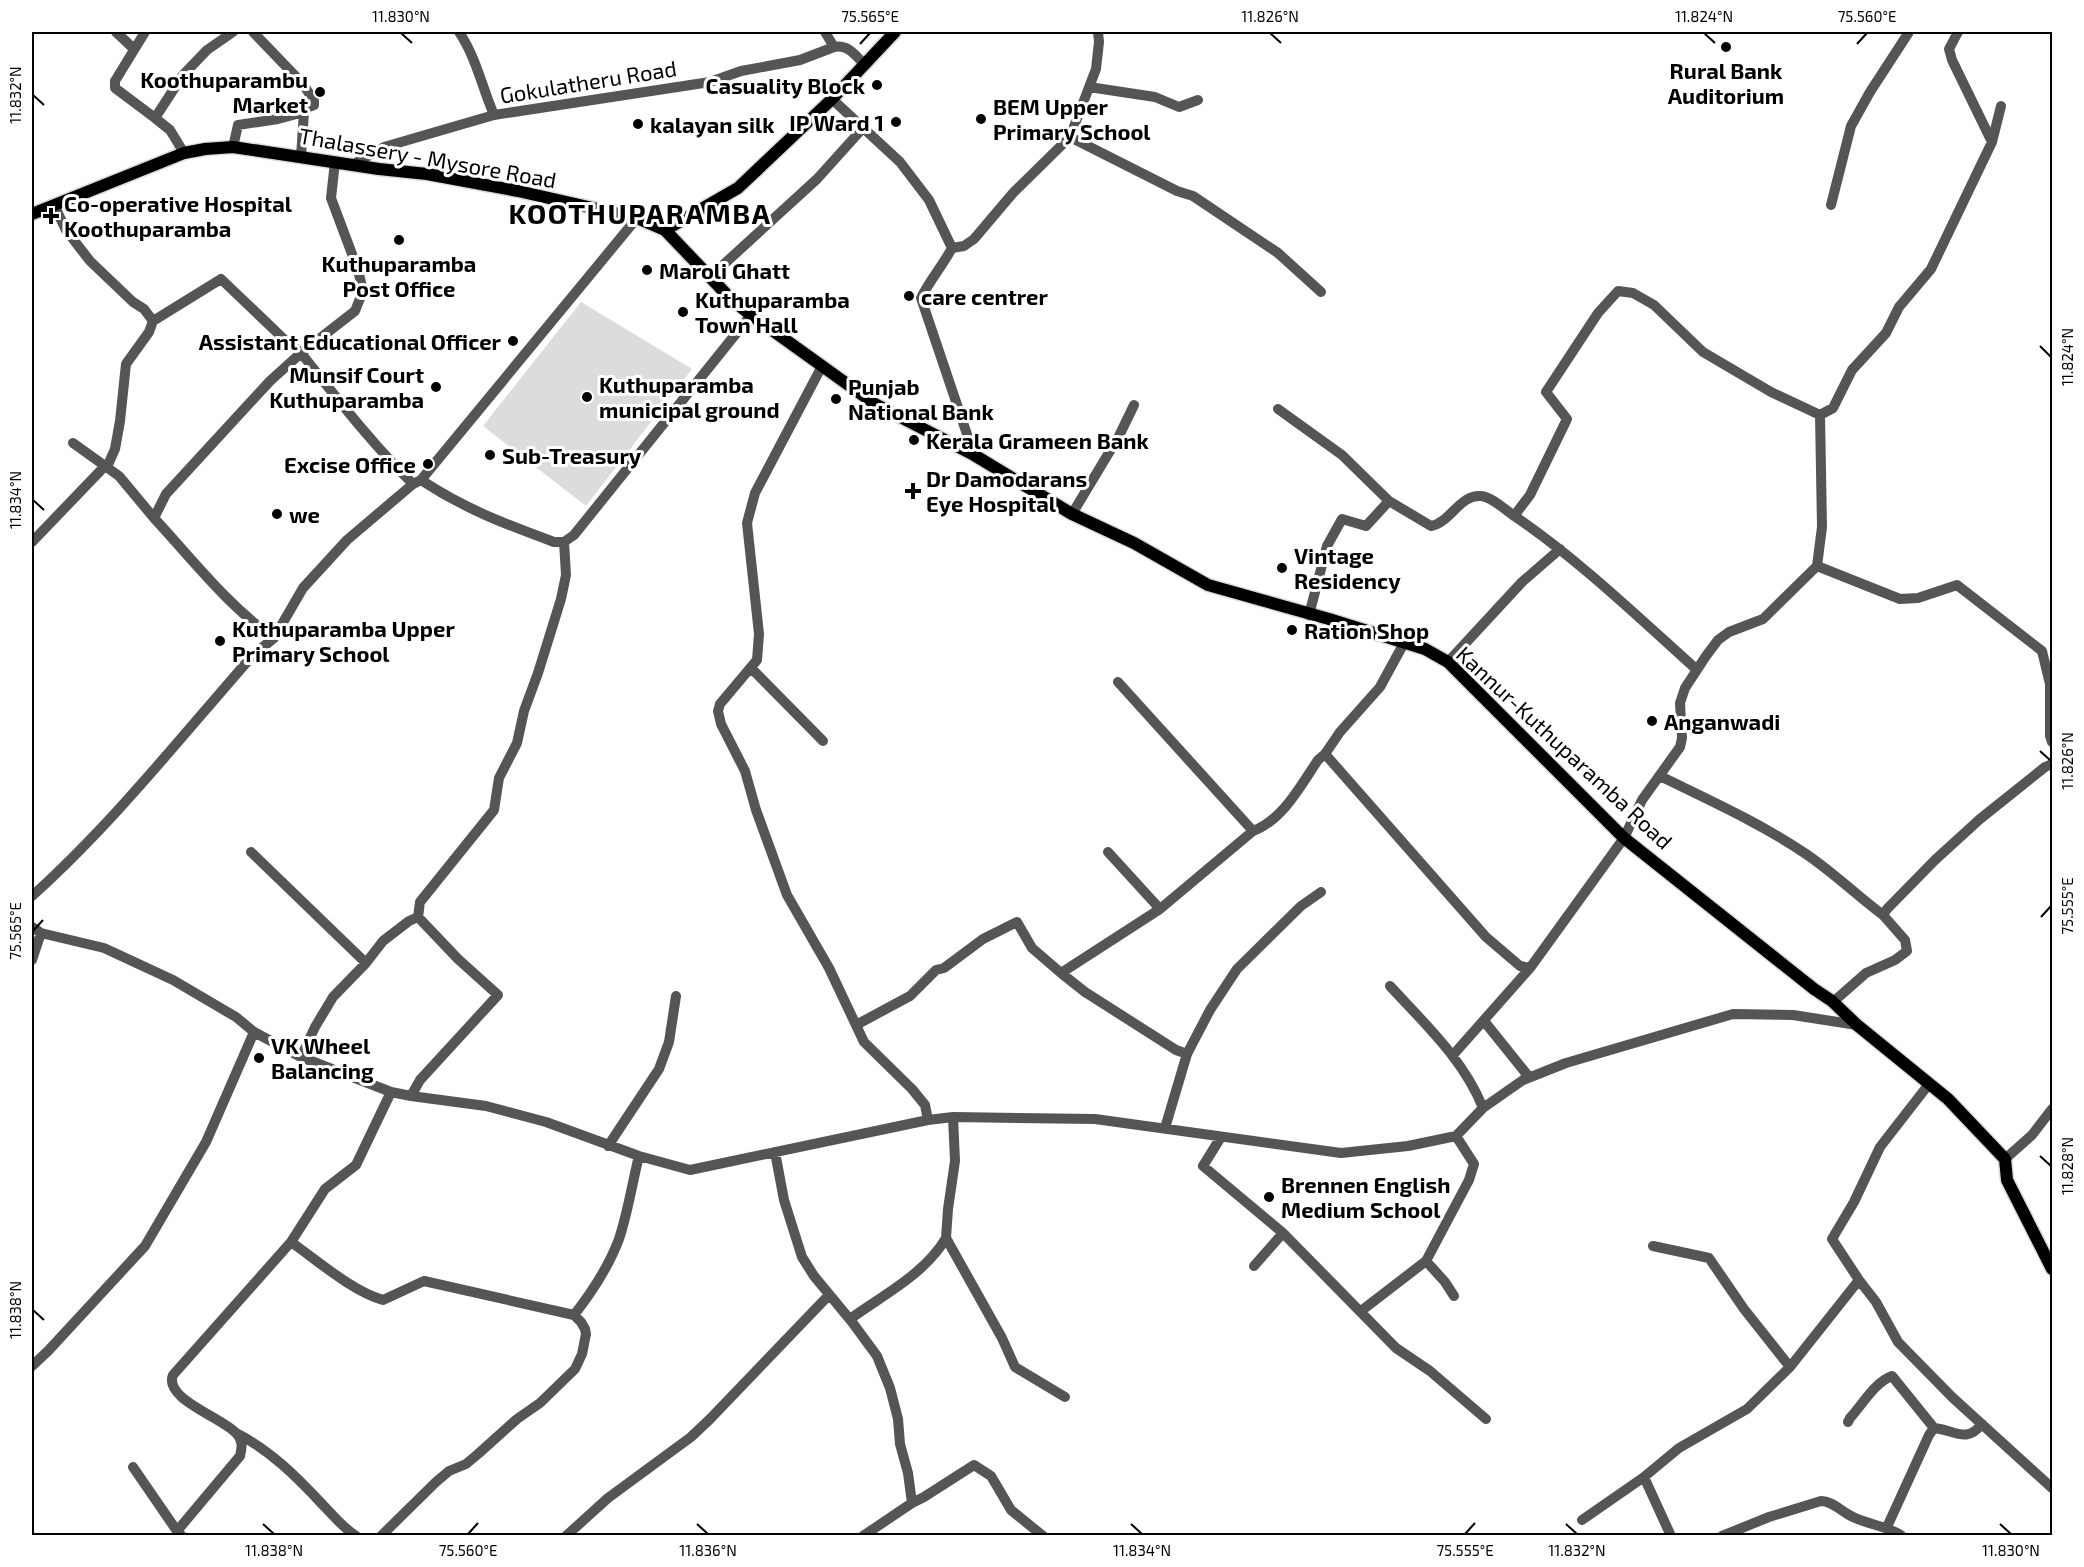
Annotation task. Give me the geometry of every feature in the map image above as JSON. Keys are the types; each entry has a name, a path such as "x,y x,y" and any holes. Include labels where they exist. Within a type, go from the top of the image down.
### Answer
{"main road":[{"path":"665,230 738,188 832,99 895,32"},
{"name":"Thalassery - Mysore Road","path":"32,214 184,153 233,147 427,174 518,191 637,218 665,230"},
{"name":"Kannur-Kuthuparamba Road","path":"665,230 730,298 875,404 974,455 1072,514 1134,543 1208,585 1425,649 1448,662 1624,838 1833,1002 1857,1025 1948,1099 2005,1159"},
{"path":"2005,1159 2007,1180 2052,1269"}],"street":[{"path":"116,32 134,49"},
{"path":"145,32 115,81 115,88 170,130 184,153"},
{"path":"154,118 183,75 207,50 233,32"},
{"path":"253,32 303,84 314,101 314,105 306,108 304,112 302,157"},
{"path":"459,32 472,56 494,115"},
{"path":"825,32 834,47 848,48 864,65"},
{"path":"952,248 964,246 974,239 1013,193 1070,137 1095,69 1099,42 1098,32"},
{"path":"1831,205 1851,126 1909,32"},
{"path":"1958,32 1949,49 1952,60 1992,142"},
{"name":"Gokulatheru Road","path":"352,165 384,147 494,115 710,82 741,72 800,60 834,47"},
{"path":"1089,87 1155,97 1179,107 1198,100"},
{"path":"832,99 900,162 929,200 952,248"},
{"path":"1820,415 1833,408 1852,370 1886,333 1899,308 1931,269 1992,142 2001,106"},
{"path":"233,147 238,125 278,119 304,112"},
{"path":"711,276 817,179 863,128"},
{"path":"1070,137 1177,191 1193,196 1278,253 1321,292"},
{"path":"153,518 166,494 270,381 301,353 355,311 363,291 358,270 332,198 335,162"},
{"path":"54,205 66,230 90,261 133,302 144,309 153,321"},
{"path":"32,896 70,862 254,655 274,638 303,588 347,540 417,482 637,218"},
{"path":"952,248 921,298 974,455"},
{"path":"32,542 106,467 114,449 120,421 126,364 149,332 153,321 221,279 301,353 385,456 417,482 484,516 554,542 564,542 574,535 751,315"},
{"path":"1514,516 1530,495 1567,419 1546,392 1598,313 1618,291 1633,293 1654,305 1703,352 1771,392 1820,415"},
{"path":"822,366 755,494 747,523 759,634 757,660 720,704 718,711 721,724 745,771 756,810 787,895 829,968 868,1047 912,1089 925,1105 928,1120"},
{"path":"1072,514 1119,436 1134,405"},
{"path":"1278,409 1342,455 1389,501 1431,526 1438,525 1466,500 1481,496 1514,516 1578,562 1696,669"},
{"path":"1453,1055 1530,968 1624,838 1642,800 1680,747 1682,738 1680,703 1685,688 1696,669 1718,640 1740,627 1763,619 1817,566 1822,527 1820,415"},
{"path":"73,443 119,476 153,518 234,604 274,638"},
{"path":"1310,615 1327,546 1342,519 1366,525 1389,501"},
{"path":"418,917 420,902 453,864 494,810 499,778 517,743 524,711 561,599 566,575 564,542"},
{"path":"1448,662 1522,582 1560,549"},
{"path":"1817,566 1900,599 1918,598 1958,585 2042,651 2050,684 2052,742"},
{"path":"1061,973 1160,909 1285,807 1340,732 1380,687 1404,643"},
{"path":"751,668 823,741"},
{"path":"1118,682 1253,831"},
{"path":"1325,754 1486,936 1520,966 1530,968"},
{"path":"1883,915 1935,860 1980,819 2045,767 2052,764"},
{"path":"1660,776 1752,820 1804,853 1883,915 1905,940 1907,951 1895,960 1866,973 1833,1002"},
{"path":"251,852 366,963"},
{"path":"1108,852 1160,909"},
{"path":"1165,1128 1188,1054 1210,1010 1237,969 1301,906 1321,891"},
{"path":"301,1056 333,997 366,963 383,940 418,917"},
{"path":"411,1096 420,1080 498,995 458,959 418,917"},
{"path":"856,1025 910,996 936,970 944,968 983,939 1017,922 1032,948 1085,992 1176,1050 1188,1054"},
{"path":"32,960 36,930 105,948 173,980 236,1017 254,1032 301,1056 391,1092 486,1106 546,1122 608,1146 690,1170 928,1120 953,1117 1095,1119 1341,1153 1408,1146 1456,1136 1483,1108 1529,1077 1566,1063 1733,1014 1793,1014 1857,1025"},
{"path":"1390,986 1453,1055 1475,1088 1483,1108"},
{"path":"608,1146 659,1069 669,1042 676,996"},
{"path":"1484,1021 1529,1077"},
{"path":"32,1366 146,1246 206,1142 254,1032"},
{"path":"1929,1084 1880,1147 1854,1202 1832,1239 1876,1302 1898,1342 2052,1488"},
{"path":"356,1536 345,1529 322,1503 273,1456 195,1406 176,1392 171,1386 171,1381 173,1375 291,1242 325,1188 356,1165 391,1092"},
{"path":"2005,1159 2032,1136 2052,1109"},
{"path":"850,1319 913,1274 932,1257 946,1238 955,1161 953,1117"},
{"path":"1361,1311 1426,1261 1469,1180 1474,1164 1456,1136"},
{"path":"1221,1137 1203,1166 1283,1233 1396,1348 1430,1371 1486,1419"},
{"path":"774,1152 784,1200 792,1220 801,1257 877,1356 890,1388 898,1419 900,1444 908,1473 912,1503"},
{"path":"574,1315 590,1294 618,1241 639,1156"},
{"path":"1254,1266 1283,1233"},
{"path":"946,1238 1002,1338 1015,1367 1065,1398"},
{"path":"291,1242 373,1297 383,1300 424,1281 574,1315 581,1322 586,1334 582,1354 575,1369 540,1403 518,1419 472,1460 449,1471 436,1482 381,1536"},
{"path":"1653,1246 1709,1258 1744,1309 1790,1367"},
{"path":"1426,1261 1454,1296"},
{"path":"1582,1520 1644,1477 1679,1448 1747,1409 1790,1367 1859,1280"},
{"path":"566,1536 608,1497 690,1437 710,1419 829,1295"},
{"path":"1848,1422 1876,1388 1892,1376 1934,1428 1964,1436 1971,1434 1982,1424"},
{"path":"1887,1527 1934,1428"},
{"path":"133,1467 179,1533 240,1456 242,1447 236,1433"},
{"path":"863,1536 974,1465 990,1476 1011,1510 1043,1536"},
{"path":"1644,1477 1671,1536"},
{"path":"1722,1536 1769,1517 1821,1501 1827,1501 1868,1524 1887,1527 1902,1536"}],"shaded area":[{"name":"Kuthuparamba municipal ground","path":"581,302 692,369 586,506 483,426"}],"place":[{"name":"Rural Bank Auditorium","path":"1726,47"},
{"name":"Casuality Block","path":"877,85"},
{"name":"Koothuparambu Market","path":"320,92"},
{"name":"BEM Upper Primary School","path":"981,119"},
{"name":"IP Ward 1","path":"896,122"},
{"name":"kalayan silk","path":"638,124"},
{"name":"Co-operative Hospital Koothuparamba","path":"51,216"},
{"name":"Kuthuparamba Post Office","path":"399,240"},
{"name":"Maroli Ghatt","path":"647,270"},
{"name":"care centrer","path":"909,296"},
{"name":"Kuthuparamba Town Hall","path":"683,312"},
{"name":"Assistant Educational Officer","path":"513,341"},
{"name":"Munsif Court Kuthuparamba","path":"436,387"},
{"name":"Kuthuparamba municipal ground","path":"587,397"},
{"name":"Punjab National Bank","path":"836,399"},
{"name":"Kerala Grameen Bank","path":"914,440"},
{"name":"Sub-Treasury","path":"490,455"},
{"name":"Excise Office","path":"428,464"},
{"name":"Dr Damodarans Eye Hospital","path":"913,491"},
{"name":"we","path":"277,514"},
{"name":"Vintage Residency","path":"1282,568"},
{"name":"Ration Shop","path":"1292,630"},
{"name":"Kuthuparamba Upper Primary School","path":"220,641"},
{"name":"Anganwadi","path":"1652,721"},
{"name":"VK Wheel Balancing","path":"259,1058"},
{"name":"Brennen English Medium School","path":"1269,1197"}],"district":[{"name":"KOOTHUPARAMBA","path":"640,213"}]}
